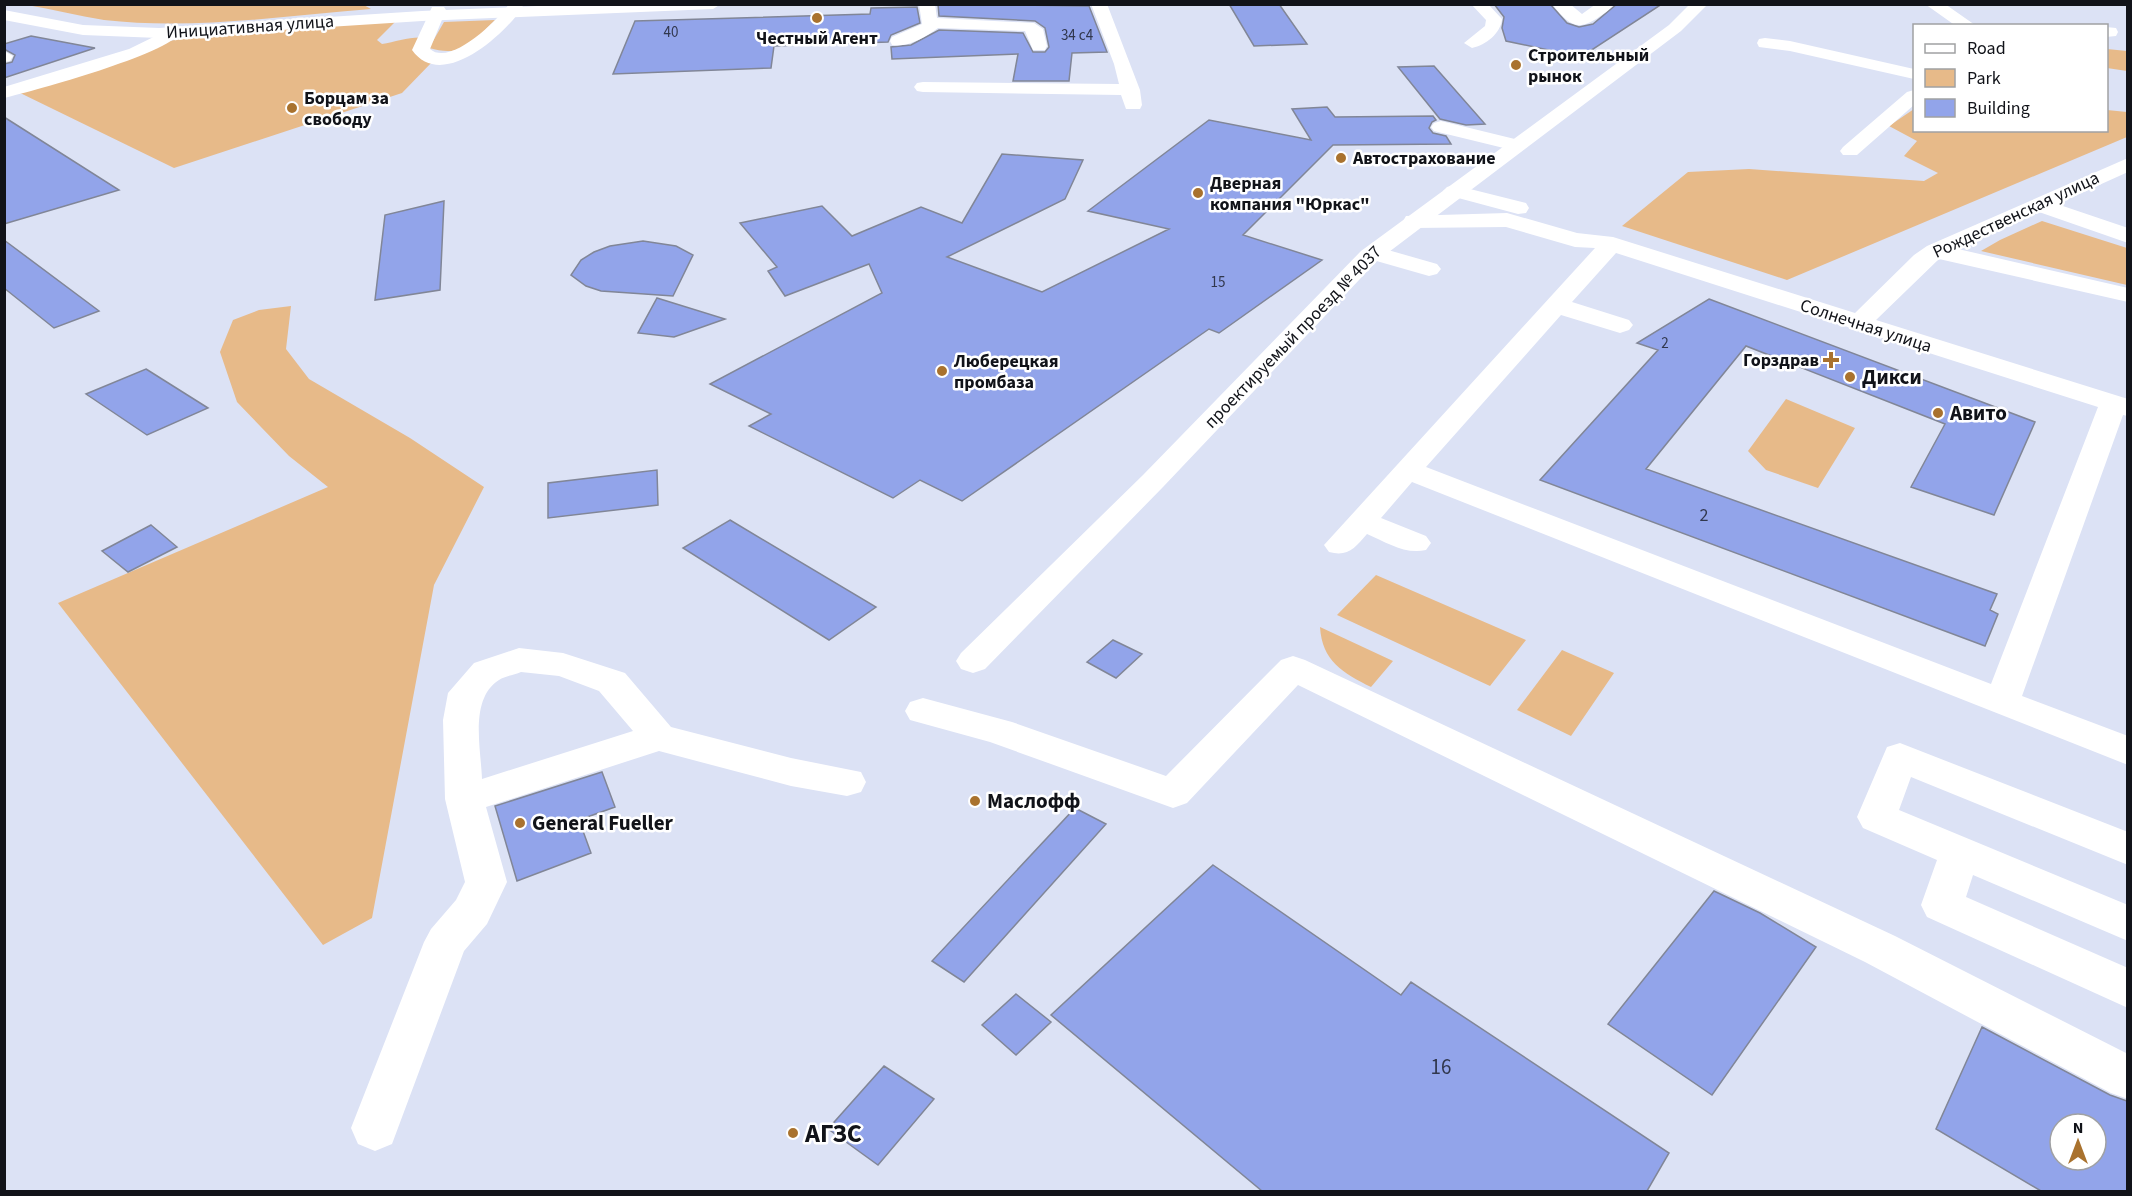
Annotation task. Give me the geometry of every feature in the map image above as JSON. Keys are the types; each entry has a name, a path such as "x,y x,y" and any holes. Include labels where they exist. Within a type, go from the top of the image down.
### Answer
{"main road":[{"name":"Инициативная улица","path":"514,10 585,4"},
{"name":"Инициативная улица","path":"4,9 98,24 159,26 436,13 713,4"},
{"path":"927,4 929,23 1028,26 1035,29 1040,46"},
{"path":"923,87 1043,87 1132,98 1099,4"},
{"path":"1472,43 1493,28 1494,19 1479,4"},
{"path":"1560,4 1575,28 1607,4"},
{"name":"проектируемый проезд № 4037","path":"973,661 1153,481 1369,246 1414,221 1675,28 1700,4"},
{"path":"1933,4 1965,24"},
{"path":"436,13 421,50 424,57 434,60 455,56 476,46 514,10"},
{"name":"Инициативная улица","path":"4,15 83,30 174,32 436,13"},
{"path":"898,41 922,32 933,24"},
{"path":"8,90 135,53 163,40 174,32"},
{"path":"1765,43 1790,46 1913,74"},
{"path":"1850,151 1913,97"},
{"path":"1441,127 1516,145"},
{"name":"Рождественская улица","path":"1858,324 1922,260 1935,251 2127,164"},
{"path":"1481,171 1512,214"},
{"path":"1450,194 1498,214 1512,214"},
{"path":"2037,204 2127,236"},
{"path":"1414,221 1512,214"},
{"name":"Солнечная улица","path":"1512,214 1575,240 1608,243 2120,406"},
{"path":"1340,545 1608,243"},
{"path":"1369,246 1429,270"},
{"path":"1935,251 2127,296"},
{"path":"1552,308 1616,328"},
{"path":"2002,702 2120,406"},
{"path":"1407,470 2127,751"},
{"path":"1362,521 1415,543"},
{"path":"375,1128 446,942 472,912 486,882 464,799 461,720 466,693 486,672 519,660 563,664 612,682 658,736"},
{"path":"923,711 999,731 1173,793 1293,668 1880,949 2127,1078"},
{"path":"464,799 658,736 791,772 847,782"},
{"path":"2127,849 1900,757 1877,817 2127,924"},
{"path":"1960,852 1942,905 2127,989"}],"green space":[{"path":"362,4 371,9 204,23 137,23 104,20 27,5"},
{"path":"398,19 377,40 382,44 409,38 425,38 434,60 402,93 174,168 14,90 155,44 209,33"},
{"path":"495,20 473,41 459,49 441,51 429,48 444,22"},
{"path":"2108,49 2127,51 2127,71 2108,68"},
{"path":"1913,110 1913,132 2108,132 2108,110 2127,112 2127,137 1787,280 1622,226 1688,172 1749,169 1924,181 1938,173 1904,156 1917,141 1889,126"},
{"path":"2042,221 2127,248 2127,285 1981,251"},
{"path":"291,306 286,349 309,379 410,438 484,487 434,585 372,918 323,945 58,603 328,487 289,456 237,402 220,352 233,320 259,310"},
{"path":"1786,399 1855,428 1818,488 1766,470 1748,451"},
{"path":"1376,575 1526,640 1490,686 1337,615"},
{"path":"1320,627 1393,661 1371,687 1343,671 1330,657 1325,649"},
{"path":"1562,650 1614,673 1571,736 1517,710"}],"building":[{"path":"938,4 1089,6 1107,52 1072,53 1069,81 1013,81 1018,54 892,59 891,47 911,45 939,30 1023,33 1033,52 1045,52 1049,47 1045,28 1035,21 939,16"},
{"path":"1229,4 1279,4 1307,44 1254,46"},
{"path":"1494,4 1550,4 1567,23 1579,27 1593,24 1617,4 1662,4 1581,57 1506,41 1502,28 1504,17"},
{"path":"917,7 920,23 891,35 888,42 774,46 771,68 613,74 635,21 870,14 871,8"},
{"path":"31,36 95,48 4,78 4,64 12,62 15,55 4,49 4,44"},
{"path":"1434,66 1485,124 1466,125 1440,119 1398,67"},
{"path":"1327,107 1335,117 1433,116 1436,120 1429,128 1433,133 1446,136 1451,144 1333,145 1243,235 1322,260 1219,333 1209,329 962,501 920,480 893,498 749,426 771,414 710,384 882,293 869,264 785,296 768,271 777,267 740,223 822,206 852,236 921,207 962,223 1002,154 1083,160 1065,199 947,257 1042,292 1169,229 1088,211 1209,120 1311,140 1292,109"},
{"path":"4,117 119,190 4,224"},
{"path":"444,201 440,290 375,300 385,215"},
{"path":"4,240 99,311 54,328 4,288"},
{"path":"643,241 676,246 693,255 673,296 601,291 586,286 571,275 581,260 594,252 610,246"},
{"path":"657,298 725,319 674,337 638,333"},
{"path":"1709,299 2035,422 1994,515 1911,487 1945,424 1746,346 1646,469 1997,594 1990,610 1998,614 1985,646 1540,480 1658,350 1637,343"},
{"path":"146,369 208,408 147,435 86,394"},
{"path":"657,470 658,505 548,518 548,483"},
{"path":"730,520 876,607 829,640 683,548"},
{"path":"151,525 177,547 128,572 102,551"},
{"path":"1113,640 1142,654 1116,678 1087,662"},
{"path":"602,772 615,807 579,820 591,853 517,881 495,806"},
{"path":"1075,808 1106,824 964,982 932,961"},
{"path":"1213,865 1401,995 1411,982 1669,1153 1647,1191 1262,1191 1051,1015"},
{"path":"1714,891 1760,913 1816,947 1712,1095 1608,1024"},
{"path":"1016,994 1051,1022 1016,1055 982,1025"},
{"path":"1982,1027 2110,1095 2127,1101 2127,1191 2041,1191 1936,1129"},
{"path":"884,1066 934,1099 878,1165 828,1129"}],"place":[{"name":"Честный Агент","path":"817,18"},
{"name":"Строительный рынок","path":"1516,65"},
{"name":"Борцам за свободу","path":"292,108"},
{"name":"Автострахование","path":"1341,158"},
{"name":"Дверная компания \"Юркас\"","path":"1198,193"},
{"name":"Горздрав","path":"1831,360"},
{"name":"Люберецкая промбаза","path":"942,371"},
{"name":"Дикси","path":"1850,377"},
{"name":"Авито","path":"1938,413"},
{"name":"Маслофф","path":"975,801"},
{"name":"General Fueller","path":"520,823"},
{"name":"АГЗС","path":"793,1133"}]}
